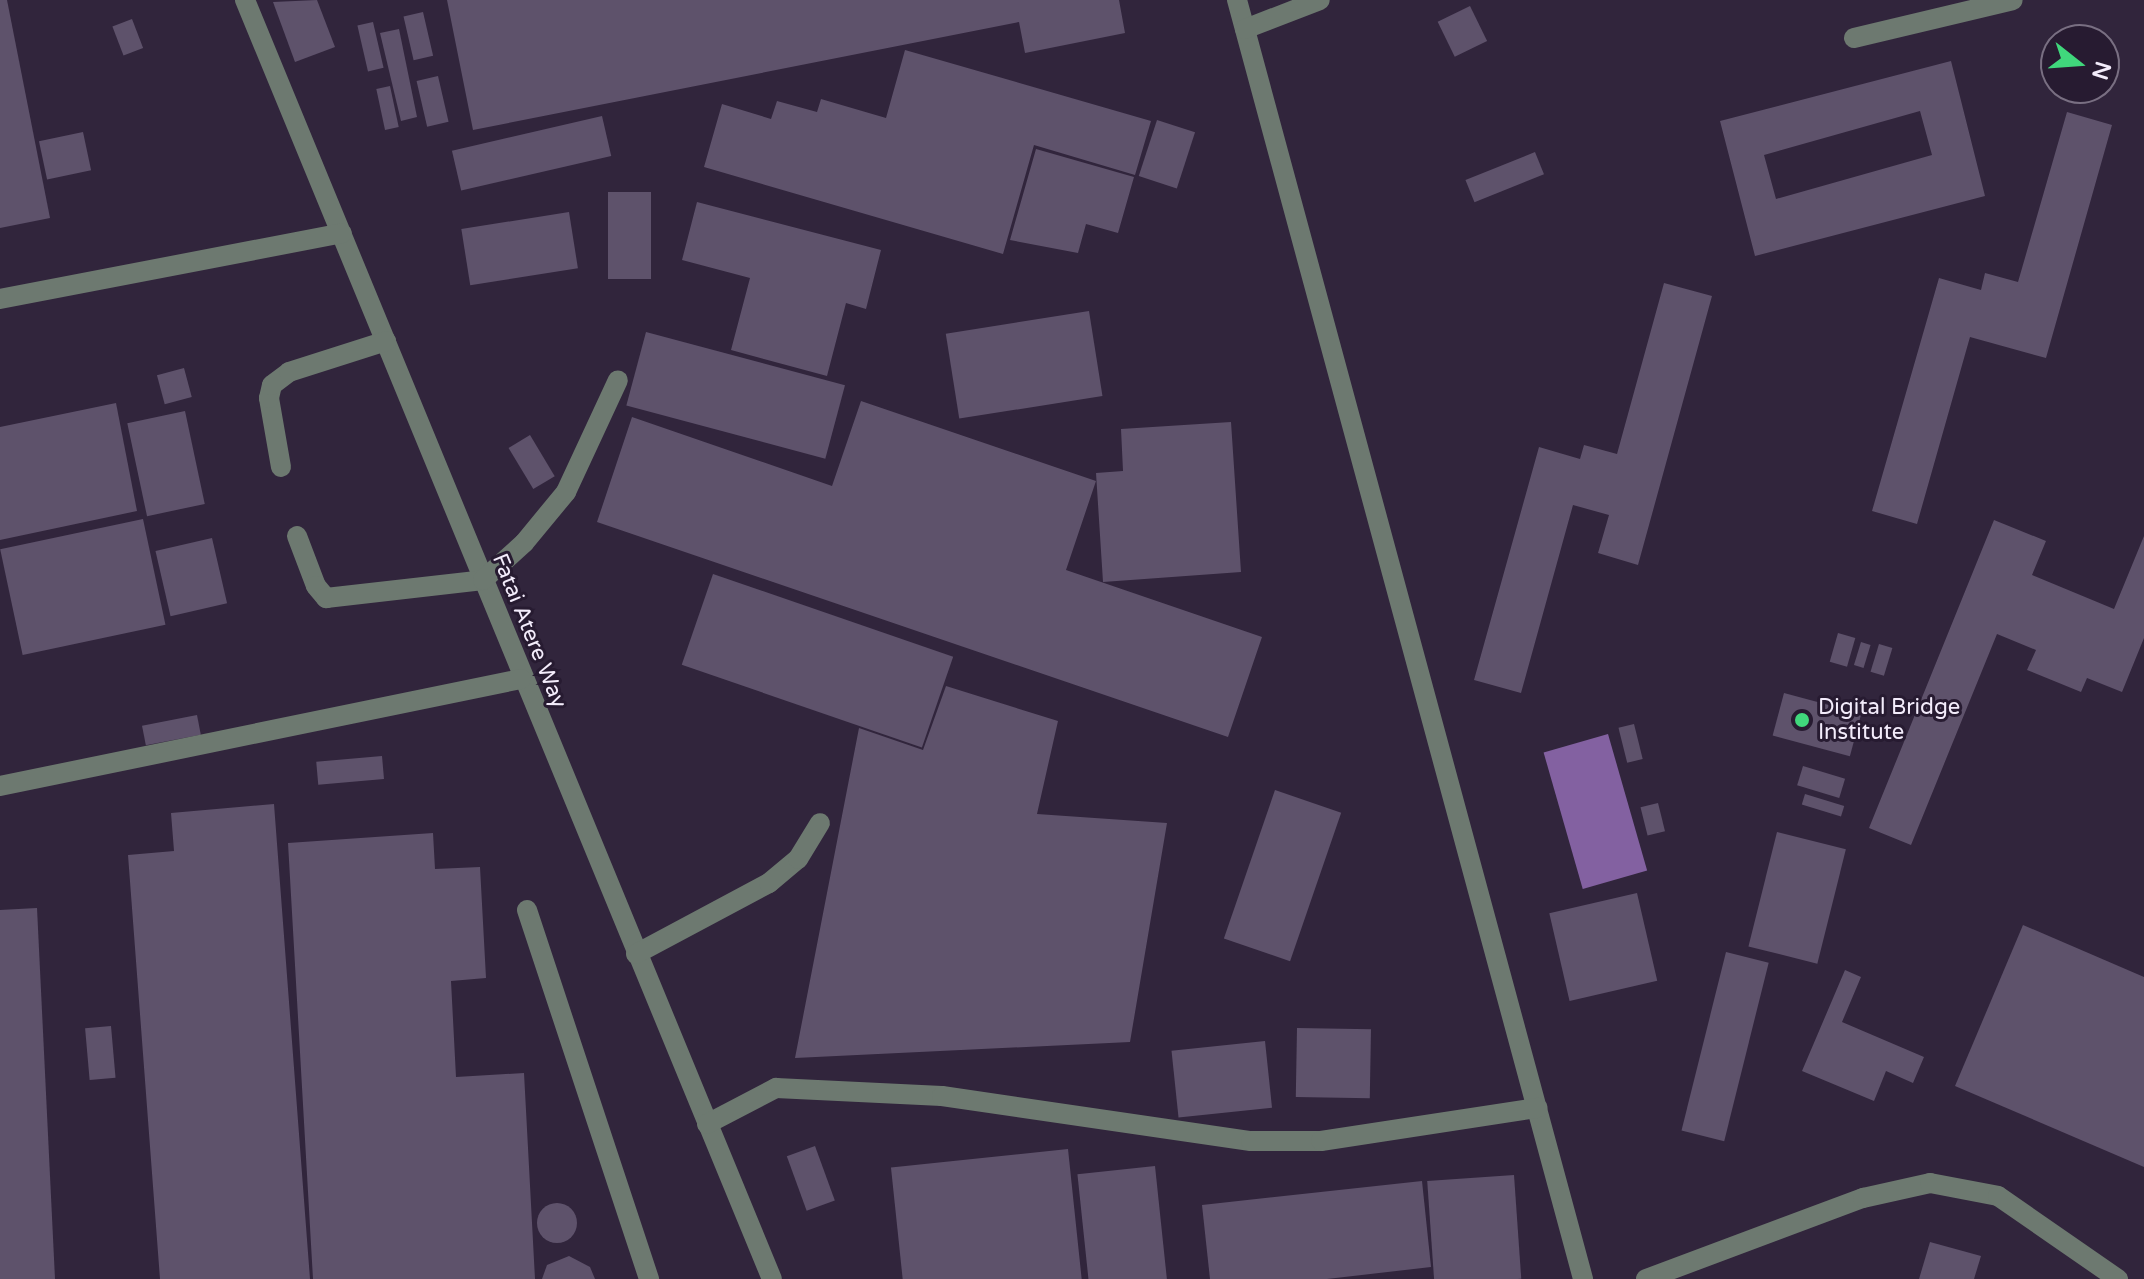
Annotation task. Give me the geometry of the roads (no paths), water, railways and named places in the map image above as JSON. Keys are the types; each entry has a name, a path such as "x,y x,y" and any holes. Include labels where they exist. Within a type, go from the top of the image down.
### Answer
{"street":[{"name":"Fatai Atere Way","path":"245,0 521,679 772,1279"},
{"path":"1237,0 1583,1279"},
{"path":"1245,29 1320,0"},
{"path":"1854,38 2013,0"},
{"path":"0,299 342,233"},
{"path":"281,467 269,398 272,385 289,372 386,341"},
{"path":"297,536 316,586 326,598 483,580 524,543 566,492 618,380"},
{"path":"0,786 521,679"},
{"path":"636,954 769,883 798,859 820,823"},
{"path":"527,910 649,1279"},
{"path":"707,1124 776,1088 942,1096 1251,1141 1321,1141 1537,1108"},
{"path":"1646,1279 1863,1198 1930,1183 1998,1196 2118,1279"}],"place":[{"name":"Digital Bridge Institute","path":"1802,720"}]}
